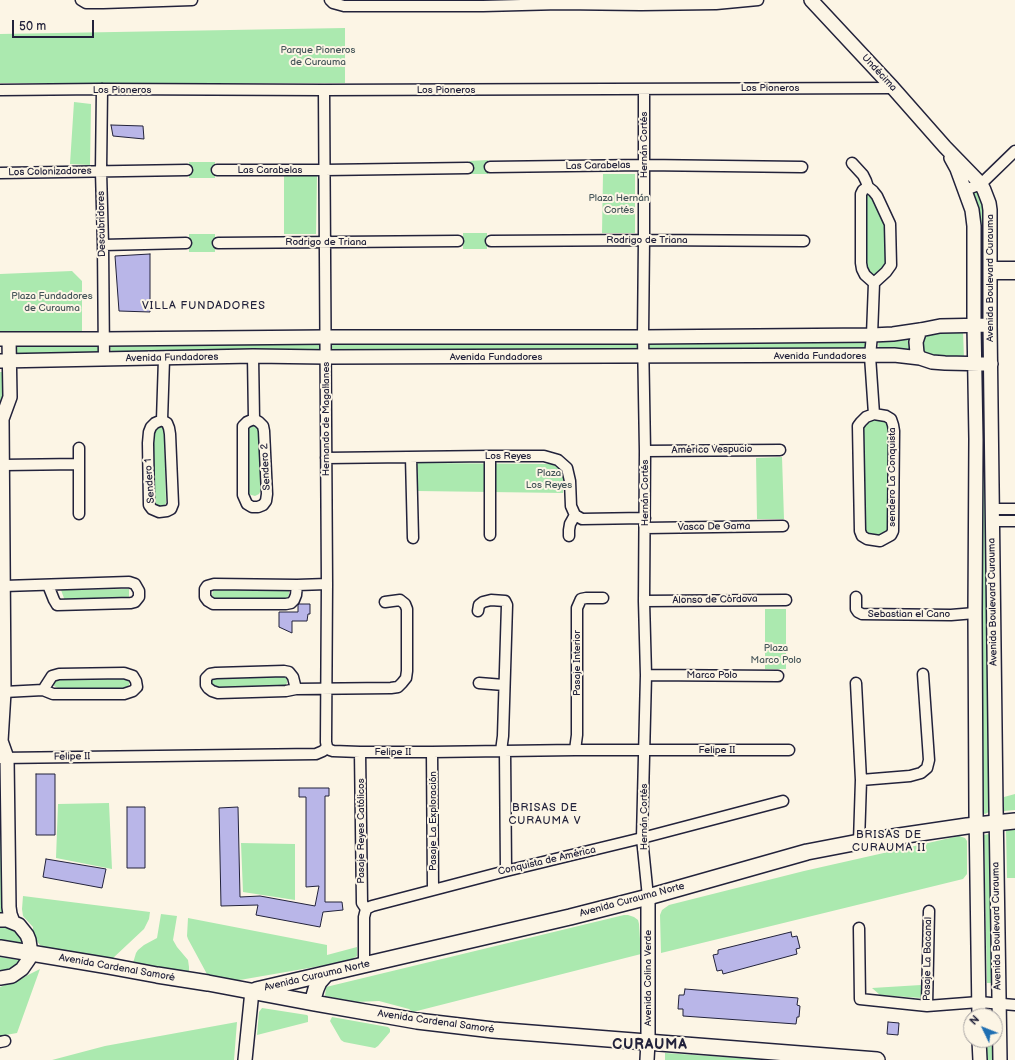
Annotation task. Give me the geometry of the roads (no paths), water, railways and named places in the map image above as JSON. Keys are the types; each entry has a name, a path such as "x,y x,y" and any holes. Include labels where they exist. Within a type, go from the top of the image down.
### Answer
{"main road":[{"name":"Avenida Curauma Norte","path":"252,991 570,917 648,897 807,852 858,842 976,825 1015,821"},
{"name":"Avenida Cardenal Samoré","path":"0,948 418,1021 492,1030 877,1060"},
{"path":"314,1003 316,989 319,982 326,974"}],"street":[{"path":"84,1 103,3 192,0"},
{"path":"330,0 333,3 344,6 558,2 714,2 758,0"},
{"name":"Undécima","path":"811,0 893,88 945,147"},
{"name":"Los Pioneros","path":"0,90 893,88"},
{"name":"Descubridores","path":"102,89 101,171 104,360"},
{"name":"Hernán Cortés","path":"644,89 643,356 645,451 644,601 646,675 642,838 648,897"},
{"name":"Hernando de Magallanes","path":"324,90 327,747"},
{"name":"Avenida Boulevard Curauma","path":"945,147 981,184 989,203 1000,1060"},
{"name":"Avenida Boulevard Curauma","path":"945,147 957,169 965,190 972,210 974,226 974,364 976,439 976,825 979,1008"},
{"path":"965,190 981,184 1015,151"},
{"path":"852,163 862,175 868,187 873,190 877,196 890,224 891,265 874,283 870,356 874,414"},
{"name":"Las Carabelas","path":"490,168 644,165 802,167"},
{"name":"Las Carabelas","path":"217,170 468,168"},
{"path":"101,171 187,170"},
{"name":"Los Colonizadores","path":"0,172 101,171"},
{"path":"868,187 863,190 861,194 861,263 865,275 874,283"},
{"name":"Rodrigo de Triana","path":"218,243 458,241"},
{"name":"Rodrigo de Triana","path":"491,241 804,241"},
{"path":"103,245 186,243"},
{"path":"990,271 1015,267"},
{"path":"990,271 1015,274"},
{"name":"Avenida Fundadores","path":"5,339 643,337 893,334 940,326 990,325"},
{"path":"920,330 916,342 920,358"},
{"path":"5,339 5,361 10,396 1,416 1,532 4,586 2,607 0,742 3,758 9,907 13,922"},
{"path":"253,356 254,419"},
{"name":"Avenida Fundadores","path":"5,361 164,359 253,356 894,356 920,358 945,364 991,364"},
{"name":"Sendero 1","path":"162,420 164,359"},
{"name":"sendero La Conquista","path":"874,414 886,416 891,419 894,425 893,531 892,536 880,540 867,539 862,536 860,531 858,426 866,417 874,414"},
{"name":"Sendero 2","path":"254,419 263,426 264,431 267,494 266,501 263,505 258,507 252,507 247,504 243,495 243,426 247,422 254,419"},
{"name":"Sendero 1","path":"162,420 167,423 170,434 173,504 171,509 167,512 159,512 152,509 149,505 149,432 151,427 162,420"},
{"path":"79,448 79,514"},
{"name":"Américo Vespucio","path":"645,451 780,450"},
{"path":"490,456 490,535"},
{"name":"Los Reyes","path":"326,458 544,456 558,460 567,468 570,481 571,506 575,515"},
{"path":"411,457 413,538"},
{"path":"2,460 79,464"},
{"path":"993,515 1015,509"},
{"path":"569,536 570,524 575,515 582,519 645,523"},
{"path":"993,515 1015,521"},
{"name":"Vasco De Gama","path":"645,523 783,526"},
{"path":"4,586 129,582 135,584 139,591 139,597 135,602 131,603 58,605 54,600 48,585"},
{"path":"297,585 294,600 286,604 213,604 205,597 205,589 207,586 214,584 327,584"},
{"name":"Sebastian el Cano","path":"856,597 856,609 862,614 975,613"},
{"name":"Pasaje Interior","path":"575,750 577,735 577,608 581,600 586,598 603,598"},
{"path":"296,689 293,677 289,672 284,671 216,673 210,674 206,678 206,685 208,688 218,693 286,691 296,689 398,687 406,678 407,671 407,609 405,604 400,600 385,602"},
{"path":"478,611 479,605 483,602 491,600 505,601 507,605 503,736 506,870"},
{"name":"Alonso de Córdova","path":"644,601 786,600"},
{"path":"2,684 43,690 53,694 124,694 133,691 137,687 133,676 124,673 59,674 52,676 43,690"},
{"path":"861,780 910,776 921,773 927,768 928,760 923,674"},
{"name":"Marco Polo","path":"646,675 778,676"},
{"path":"479,683 504,684"},
{"path":"856,683 861,780 858,842"},
{"name":"Felipe II","path":"3,758 316,754 323,752 327,747 333,751 360,752 789,750"},
{"name":"Pasaje Reyes Católicos","path":"360,752 362,903 366,909"},
{"name":"Pasaje La Exploración","path":"432,752 433,889"},
{"name":"Conquista de América","path":"366,909 433,889 506,870 642,838 783,801"},
{"name":"Avenida Colina Verde","path":"647,1060 648,897"},
{"path":"364,965 364,917 366,909"},
{"name":"Pasaje La Bacanal","path":"927,1006 929,911"},
{"path":"0,920 13,922 20,926 29,940 30,953 26,964 17,973 12,976 0,978"},
{"path":"859,928 860,999 927,1006 979,1002 1015,1005"},
{"path":"245,1060 252,991"},
{"path":"980,1048 980,1060"}],"district":[{"name":"VILLA FUNDADORES","path":"204,306"},
{"name":"BRISAS DE CURAUMA V","path":"545,814"},
{"name":"BRISAS DE CURAUMA II","path":"889,841"},
{"name":"CURAUMA","path":"650,1045"}],"park label":[{"name":"Parque Pioneros de Curauma","path":"318,56"},
{"name":"Plaza Hernán Cortés","path":"619,204"},
{"name":"Plaza Fundadores de Curauma","path":"52,302"},
{"name":"Plaza Los Reyes","path":"549,478"},
{"name":"Plaza Marco Polo","path":"776,654"}]}
